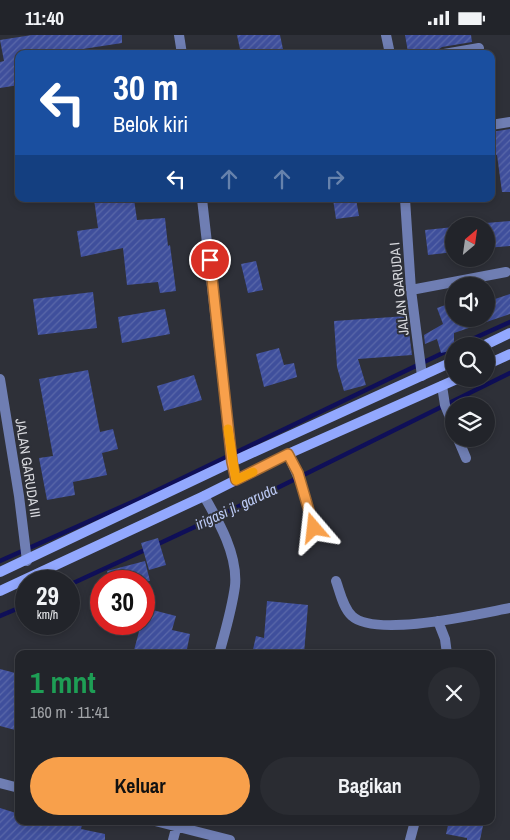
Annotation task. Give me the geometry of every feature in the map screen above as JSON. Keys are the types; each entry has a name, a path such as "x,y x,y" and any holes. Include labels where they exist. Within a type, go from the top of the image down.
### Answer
{"main road":[{"path":"495,340 510,333"},
{"path":"495,361 510,354"},
{"path":"0,572 27,561 232,462 445,365"},
{"path":"0,591 204,496 288,454 445,385"}],"street":[{"path":"179,35 181,50"},
{"path":"386,35 389,50"},
{"path":"467,50 479,48"},
{"path":"495,124 510,122"},
{"path":"202,202 232,462 236,480"},
{"name":"JALAN GARUDA I","path":"405,202 411,290 422,376"},
{"path":"411,290 506,272"},
{"name":"JALAN GARUDA III","path":"0,379 19,496 27,561"},
{"path":"442,386 445,399"},
{"path":"461,447 466,458"},
{"path":"288,454 299,477 314,528"},
{"path":"204,496 218,520 228,544 235,577 232,602 220,650"},
{"path":"336,581 346,609 360,622 382,624 438,621 510,608"},
{"path":"438,621 447,650"},
{"path":"0,783 15,786"},
{"path":"173,840 177,825"},
{"path":"183,825 230,840"},
{"path":"410,840 414,825"}],"building":[{"path":"32,35 122,35 122,43 76,50 15,50 15,86 0,88 0,62 4,61 0,40"},
{"path":"237,35 280,35 283,50 240,50"},
{"path":"405,35 471,35 472,42 442,47 439,50 408,50"},
{"path":"510,129 510,192 502,192 497,155 495,155 495,131"},
{"path":"94,202 134,202 137,220 165,218 176,291 160,293 158,282 127,285 123,248 81,257 77,231 98,228"},
{"path":"333,202 357,202 359,216 336,219"},
{"path":"510,221 510,246 495,247 495,222"},
{"path":"445,228 445,253 428,255 425,230"},
{"path":"256,261 263,290 248,293 241,264"},
{"path":"93,292 97,328 38,335 33,299"},
{"path":"510,294 510,314 495,319 495,299"},
{"path":"445,305 445,327 472,327 454,333 454,337 445,337 445,352 441,353 437,339 425,344 424,335 443,324 437,308"},
{"path":"165,309 170,334 122,343 118,317"},
{"path":"407,316 412,355 358,359 366,385 344,391 337,367 334,321"},
{"path":"279,348 284,365 294,363 297,377 264,387 256,354"},
{"path":"88,370 100,432 113,429 118,449 102,453 107,475 73,482 75,495 47,500 39,458 53,456 39,379"},
{"path":"194,375 202,400 164,411 157,386"},
{"path":"158,538 166,565 149,570 141,543"},
{"path":"145,561 147,570 111,570"},
{"path":"267,601 308,605 304,650 253,650 256,636 264,638"},
{"path":"155,611 176,616 172,630 190,634 187,650 134,650 138,635 155,635"},
{"path":"0,669 15,673 15,730 0,726"},
{"path":"0,808 15,813 15,825 82,825 81,829 105,834 105,840 0,840"},
{"path":"448,825 483,825 480,840 467,840 467,838 446,834"}],"waterway":[{"path":"477,337 510,322"},
{"path":"0,561 139,499 445,352"},
{"name":"irigasi jl. garuda","path":"156,545 263,495 510,373"},
{"name":"irigasi jl. garuda","path":"80,580 147,549"},
{"name":"irigasi jl. garuda","path":"0,616 15,610"}],"slow traffic":[{"path":"228,429 236,480 253,472"}],"route":[{"path":"210,260 232,462 236,480 288,454 298,473 314,528"}]}
